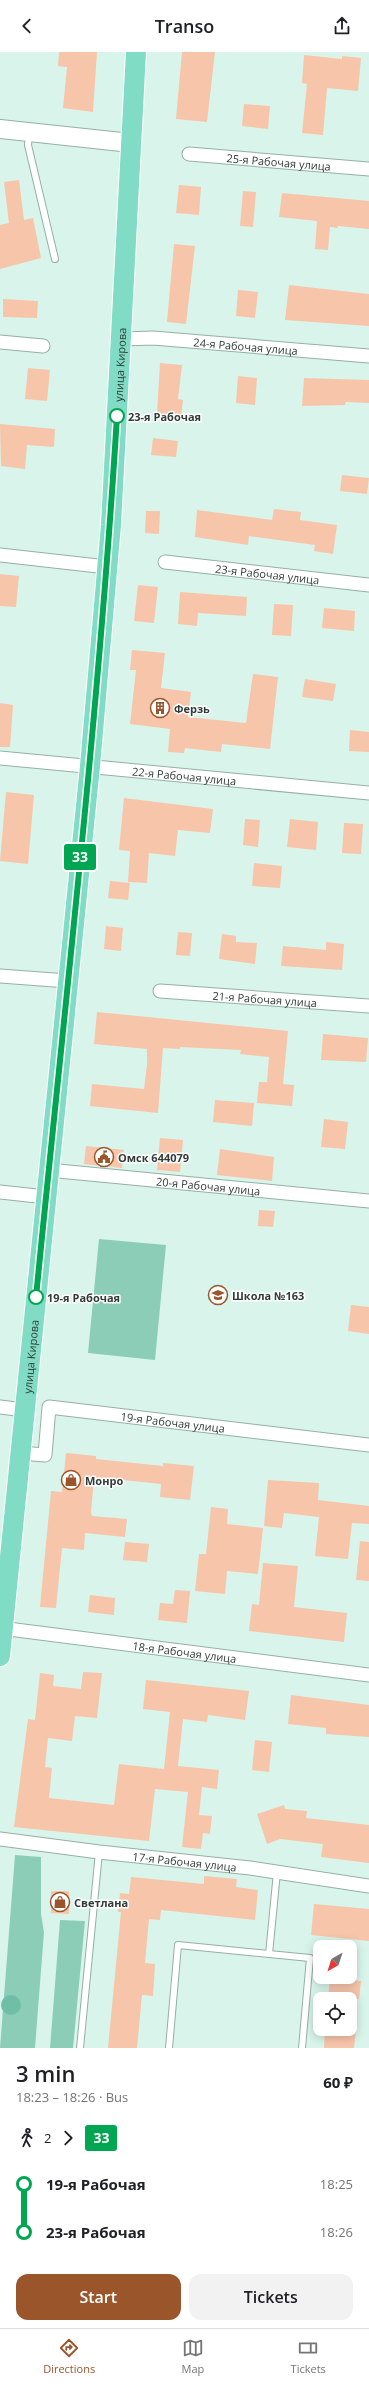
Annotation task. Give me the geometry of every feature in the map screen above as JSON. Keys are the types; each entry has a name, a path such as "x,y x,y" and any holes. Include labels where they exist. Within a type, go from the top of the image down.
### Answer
{"main road":[{"name":"улица Кирова","path":"0,1656 1,1628 90,766 107,567 122,338 136,52"},
{"path":"0,129 131,143"}],"street":[{"name":"25-я Рабочая улица","path":"189,154 369,169"},
{"name":"24-я Рабочая улица","path":"122,338 153,338 369,356"},
{"path":"0,342 43,346"},
{"path":"0,555 107,567"},
{"name":"23-я Рабочая улица","path":"165,562 369,585"},
{"name":"22-я Рабочая улица","path":"0,758 369,793"},
{"path":"0,976 68,981"},
{"name":"21-я Рабочая улица","path":"160,991 369,1006"},
{"name":"20-я Рабочая улица","path":"48,1170 369,1201"},
{"path":"0,1192 46,1197"},
{"path":"0,1407 24,1410"},
{"name":"19-я Рабочая улица","path":"20,1452 45,1455 49,1407 369,1445"},
{"name":"18-я Рабочая улица","path":"1,1628 369,1676"},
{"name":"17-я Рабочая улица","path":"0,1839 277,1872 369,1886"}],"lane":[{"path":"29,132 28,145 55,259"},
{"path":"80,2048 99,1852"},
{"path":"269,1954 277,1872"},
{"path":"169,2048 178,1945 310,1958 302,2048"}],"green space":[{"path":"99,1239 166,1245 155,1360 88,1353"},
{"path":"15,1855 41,1857 41,1914 44,1932 35,2048 0,2048"},
{"path":"60,1920 85,1921 73,2048 50,2048"},
{"path":"11,1995 18,1998 21,2005 18,2012 11,2015 4,2012 1,2005 4,1998"}],"building":[{"path":"59,52 97,52 93,112 63,108 67,67 58,66"},
{"path":"182,52 215,52 207,122 176,119"},
{"path":"304,55 342,59 342,56 361,58 358,91 327,88 323,135 302,133 307,84 302,83"},
{"path":"244,104 270,106 268,129 242,126"},
{"path":"19,180 24,220 33,218 41,258 0,269 0,225 9,223 4,182"},
{"path":"179,185 201,187 199,215 176,213"},
{"path":"243,191 256,192 253,227 240,226"},
{"path":"282,193 369,201 369,229 338,226 338,228 330,227 328,250 315,249 317,221 279,217"},
{"path":"174,244 195,246 186,324 167,322"},
{"path":"289,285 369,294 369,326 285,320"},
{"path":"238,290 258,292 255,318 236,316"},
{"path":"3,299 38,301 37,318 3,317"},
{"path":"160,363 182,365 178,399 183,400 181,417 157,414"},
{"path":"28,368 50,370 47,401 25,399"},
{"path":"238,376 257,378 255,405 236,403"},
{"path":"304,378 369,380 369,403 346,402 345,405 302,406"},
{"path":"0,424 55,429 54,447 27,445 25,469 1,466"},
{"path":"153,438 178,441 176,457 151,455"},
{"path":"342,475 369,478 367,494 340,491"},
{"path":"274,509 301,512 300,520 337,525 333,554 314,551 315,545 249,536 248,545 195,537 197,510 272,520"},
{"path":"146,511 160,511 159,534 145,533"},
{"path":"0,574 19,576 16,607 0,606"},
{"path":"138,585 158,587 154,623 134,621"},
{"path":"180,592 247,597 246,616 198,613 197,626 178,624"},
{"path":"274,604 293,605 291,636 272,635"},
{"path":"324,608 355,611 354,631 322,628"},
{"path":"132,650 165,653 161,688 191,692 188,717 246,723 253,674 278,677 270,749 222,744 221,752 185,748 184,753 168,752 170,729 130,724 136,670 130,670"},
{"path":"305,679 336,684 333,701 302,697"},
{"path":"0,703 13,705 10,747 0,747"},
{"path":"350,730 369,732 369,752 349,751"},
{"path":"6,792 34,795 28,864 0,861"},
{"path":"124,798 213,809 210,833 178,830 175,856 149,853 147,883 128,882 130,851 119,850"},
{"path":"245,819 260,820 258,847 243,845"},
{"path":"290,819 318,822 316,850 287,847"},
{"path":"344,823 363,824 361,854 342,853"},
{"path":"254,863 282,866 280,888 252,886"},
{"path":"110,881 130,883 128,900 108,898"},
{"path":"106,926 123,928 121,951 104,949"},
{"path":"178,932 192,933 190,956 176,955"},
{"path":"222,934 236,936 236,942 257,943 255,964 219,959"},
{"path":"326,942 344,944 342,970 281,966 283,946 326,950"},
{"path":"97,1012 288,1031 283,1084 294,1085 292,1106 257,1103 259,1082 267,1082 269,1057 240,1054 241,1050 180,1047 180,1049 163,1048 158,1113 90,1106 92,1084 144,1089 147,1065 147,1049 94,1044"},
{"path":"323,1034 368,1038 366,1062 321,1060"},
{"path":"215,1100 254,1103 252,1126 213,1122"},
{"path":"324,1119 348,1122 345,1149 321,1147"},
{"path":"160,1138 183,1140 180,1172 157,1170"},
{"path":"86,1146 124,1150 122,1168 84,1164"},
{"path":"220,1149 274,1157 272,1181 217,1175"},
{"path":"259,1210 275,1211 273,1227 258,1226"},
{"path":"351,1305 369,1307 369,1334 348,1331"},
{"path":"66,1453 96,1456 96,1459 163,1466 163,1463 194,1466 190,1500 160,1497 161,1484 94,1477 92,1516 127,1519 125,1537 85,1533 84,1550 62,1548 56,1608 40,1607 51,1491 62,1492"},
{"path":"268,1480 319,1483 318,1500 369,1506 369,1524 352,1523 348,1559 315,1556 319,1517 284,1513 282,1528 264,1526"},
{"path":"211,1507 228,1509 227,1524 263,1528 258,1574 227,1571 225,1594 195,1591 199,1554 206,1554"},
{"path":"360,1541 369,1542 369,1581 356,1580"},
{"path":"125,1542 149,1544 147,1562 123,1560"},
{"path":"263,1563 298,1566 294,1607 347,1613 344,1642 249,1631 252,1604 259,1605"},
{"path":"175,1590 190,1591 187,1623 158,1620 160,1603 173,1604"},
{"path":"90,1595 115,1598 114,1615 88,1612"},
{"path":"83,1672 102,1673 97,1718 75,1716 72,1741 48,1738 45,1767 52,1768 49,1798 114,1805 119,1764 164,1769 170,1712 143,1709 146,1680 249,1691 245,1720 208,1715 207,1722 183,1719 178,1766 219,1770 217,1789 202,1787 199,1815 212,1816 210,1834 203,1833 201,1849 182,1847 188,1792 155,1789 149,1841 14,1827 28,1719 35,1720 40,1673 54,1675 53,1686 81,1689"},
{"path":"291,1695 369,1705 369,1737 326,1734 326,1728 288,1724"},
{"path":"255,1740 272,1742 269,1772 252,1770"},
{"path":"284,1805 285,1809 307,1811 306,1818 369,1825 369,1863 321,1857 323,1844 280,1839 267,1844 257,1814"},
{"path":"204,1876 237,1879 236,1887 258,1890 255,1920 161,1910 160,1920 149,1919 145,1963 155,1964 153,1996 142,1995 137,2048 108,2048 121,1912 118,1912 120,1893 129,1894 131,1877 204,1884"},
{"name":"Светлана","path":"51,1891 69,1891 69,1914 51,1913"},
{"path":"314,1904 369,1909 369,1941 311,1935"},
{"path":"357,1981 361,1981 359,1999 357,1999 357,1992 329,1992 329,1984 357,1984"},
{"path":"325,2036 355,2036 354,2048 324,2048"}],"bus line":[{"name":"33","path":"36,1297 90,766 111,525 117,416"}],"place":[{"name":"23-я Рабочая","path":"117,416"},
{"name":"Ферзь","path":"160,708"},
{"name":"Омск 644079","path":"104,1157"},
{"name":"Школа №163","path":"218,1295"},
{"name":"19-я Рабочая","path":"36,1297"},
{"name":"Монро","path":"71,1480"},
{"name":"Светлана","path":"60,1902"}]}
